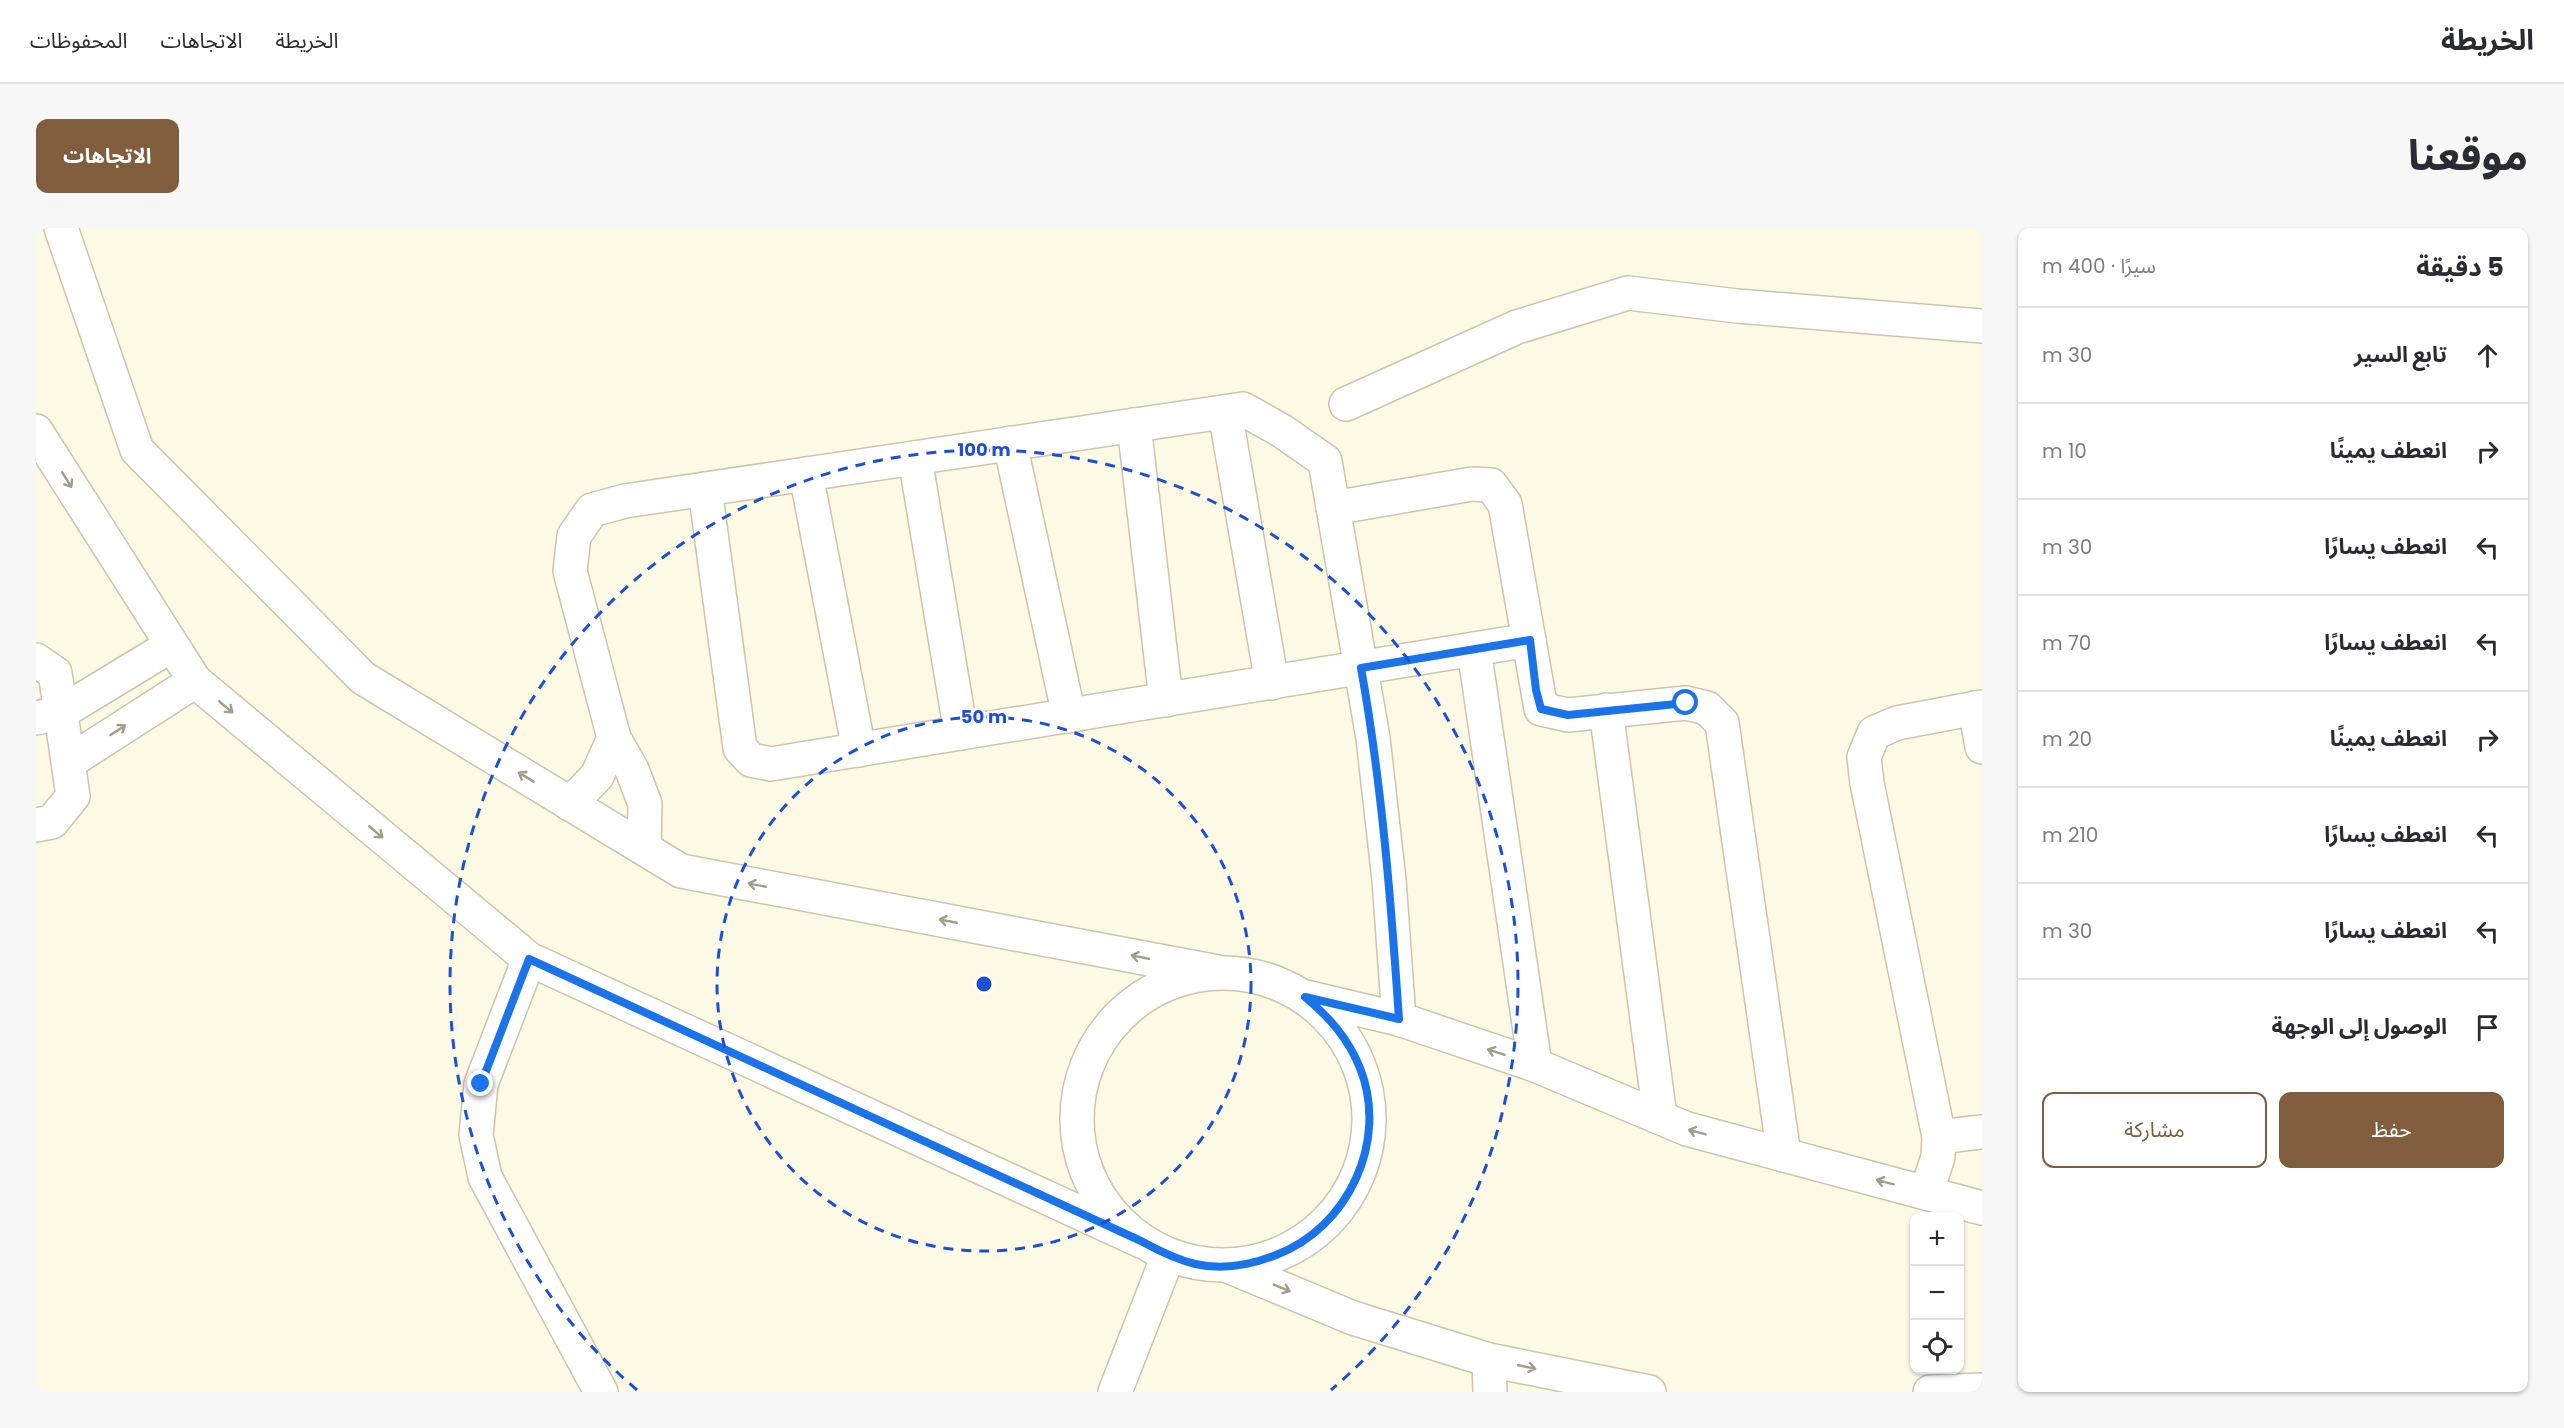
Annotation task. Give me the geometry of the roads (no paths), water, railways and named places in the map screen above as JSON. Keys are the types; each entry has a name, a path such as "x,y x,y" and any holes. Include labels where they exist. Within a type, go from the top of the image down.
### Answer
{"lane":[{"path":"36,431 195,681 529,959 1154,1249 1197,1264 1227,1266 1258,1262 1287,1251 1313,1235 1341,1205 1352,1188 1364,1160 1369,1129 1368,1098 1361,1069 1347,1041 1329,1017 1305,997 1278,982 1249,974 1218,972 681,871 363,678 137,450 60,228"},
{"path":"1347,404 1517,327 1628,293 1737,306 1982,326"},
{"path":"644,848 645,804 632,770 614,738 570,571 574,536 592,510 625,501 1243,409 1282,431 1325,460 1373,738 1387,856 1399,1019"},
{"path":"1225,412 1272,683"},
{"path":"1134,425 1166,700"},
{"path":"1010,443 1068,716"},
{"path":"915,458 961,734"},
{"path":"806,474 859,750"},
{"path":"1333,508 1461,485 1491,485 1505,504 1541,709 1568,715 1686,703 1707,708 1722,723 1784,1155"},
{"path":"705,489 741,748 751,760 771,764 1530,640"},
{"path":"48,716 172,645"},
{"path":"1474,649 1535,1065"},
{"path":"36,660 55,673 48,716 69,762 72,796 52,822 36,825"},
{"path":"69,762 195,681"},
{"path":"1926,1193 1938,1157 1939,1137 1867,783 1864,757 1874,733 1896,723 1978,707 1982,747"},
{"path":"1606,710 1660,1117"},
{"path":"570,804 597,776 614,738"},
{"path":"529,959 481,1084 476,1135 485,1177 601,1392"},
{"path":"1154,1249 1118,1221 1099,1197 1086,1169 1078,1139 1077,1109 1082,1078 1094,1050 1111,1024 1133,1003 1159,987 1178,980 1218,972"},
{"path":"1305,997 1399,1019 1535,1065 1687,1129 1982,1208"},
{"path":"1939,1137 1982,1132"},
{"path":"1115,1392 1154,1249"},
{"path":"1227,1266 1353,1318 1489,1360 1649,1392"},
{"path":"1489,1360 1490,1392"},
{"path":"1930,1392 1982,1390"}]}
